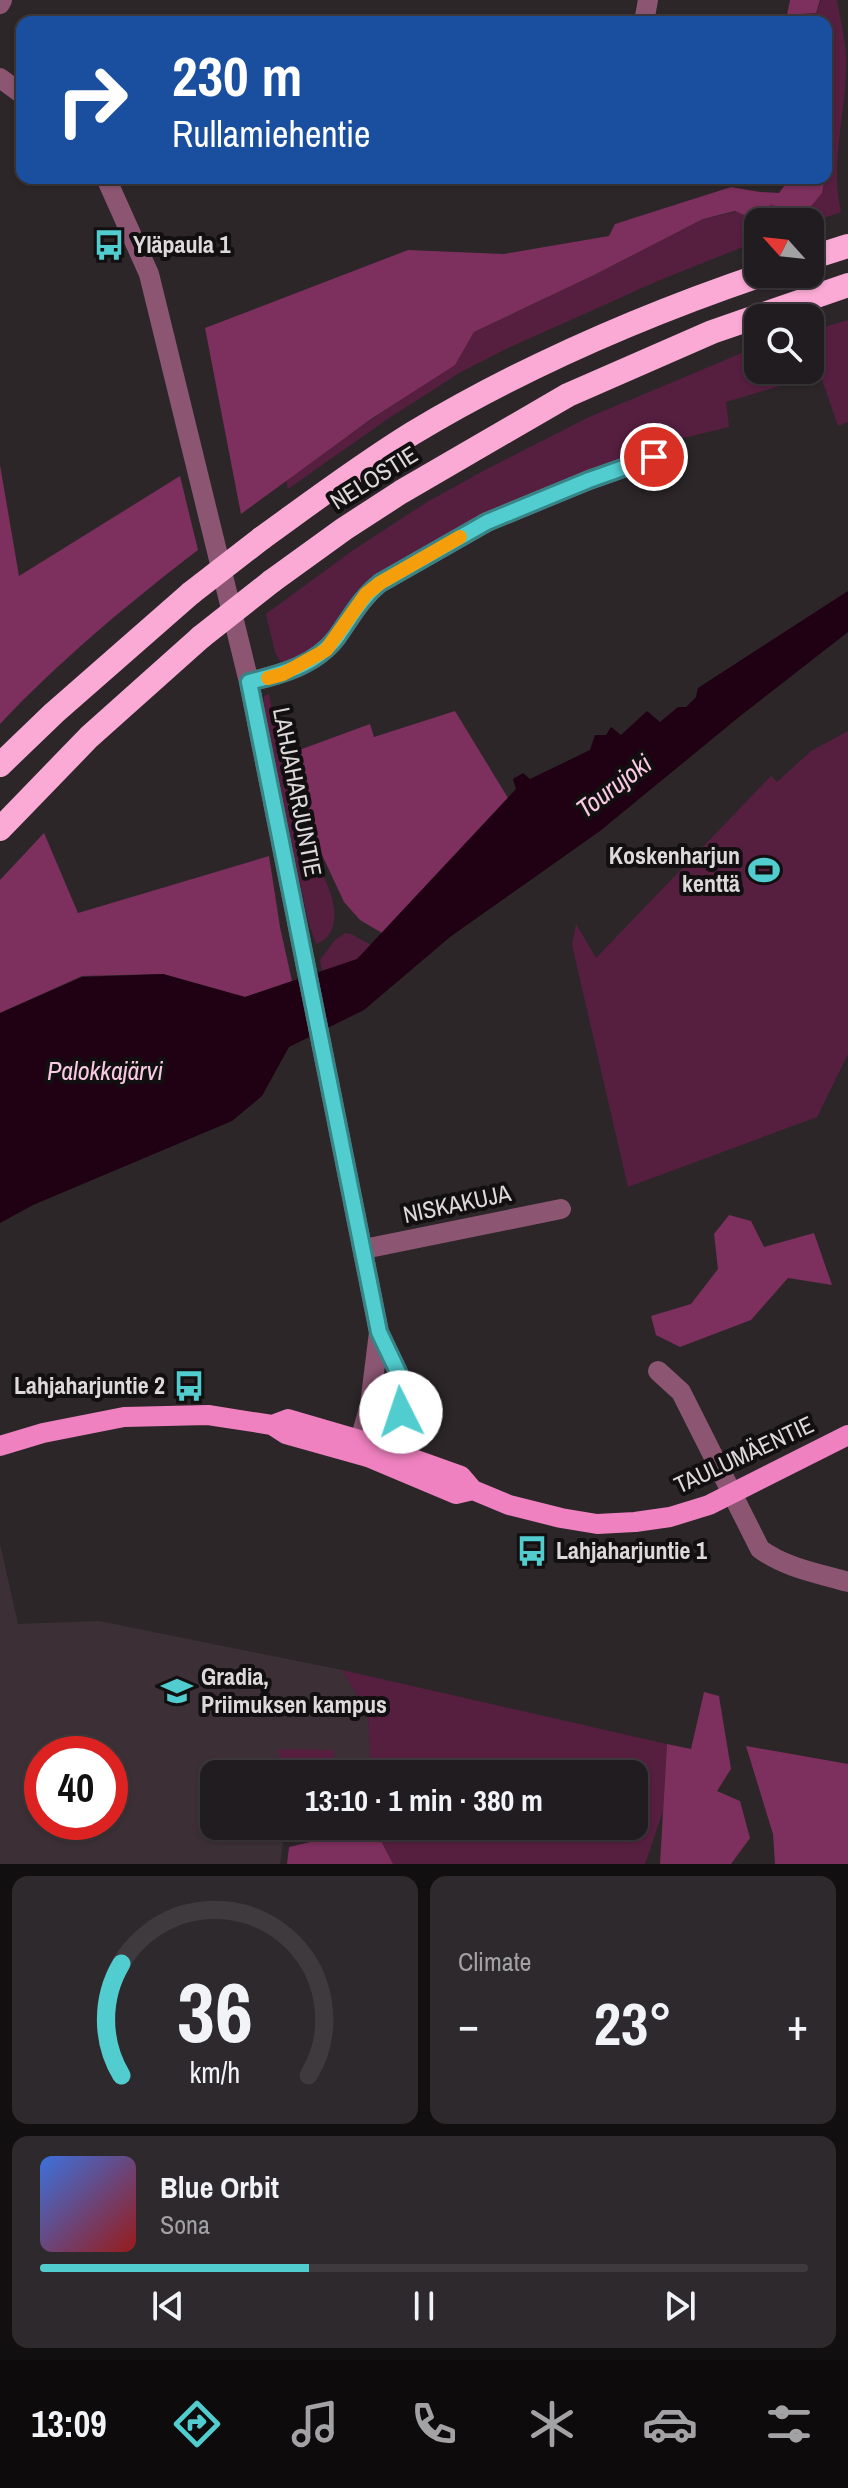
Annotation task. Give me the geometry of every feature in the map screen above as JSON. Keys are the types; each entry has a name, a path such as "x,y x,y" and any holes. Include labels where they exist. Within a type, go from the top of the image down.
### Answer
{"highway":[{"path":"824,253 847,245"},
{"name":"NELOSTIE","path":"0,765 54,713 191,593 351,474 414,433 556,357 699,296 744,281"},
{"name":"NELOSTIE","path":"0,829 89,737 201,637 272,581 401,492 568,395 712,332 848,285"}],"main road":[{"name":"TAULUMÄENTIE","path":"0,1446 43,1433 124,1417 208,1415 272,1425 286,1434 364,1448 456,1494 473,1490"},
{"name":"TAULUMÄENTIE","path":"389,1449 461,1476 473,1490 509,1505 597,1524 670,1517 709,1505 848,1435"}],"street":[{"name":"LAHJAHARJUNTIE","path":"109,184 149,274 249,682 379,1332 398,1372 401,1412 389,1449"},
{"path":"249,682 283,674 318,656 337,638 366,594 487,522 654,457"},
{"name":"NISKAKUJA","path":"364,1249 561,1209"},
{"name":"LAHJAHARJUNTIE","path":"364,1448 379,1332"},
{"path":"658,1371 681,1392 760,1549 776,1561 848,1582"},
{"path":"364,1448 389,1449"}],"shaded area":[{"path":"790,0 820,0 816,13 787,15"},
{"path":"821,0 837,0 846,76 837,173 841,212 824,218 824,208 753,208 822,193 824,184 832,184 832,16 788,15 816,13"},
{"path":"786,184 824,184 822,193 810,208 770,205 768,208 744,208 744,215 735,211 703,219 474,332 455,365 371,419 241,514 205,328 408,250 504,254 609,236 615,224 731,187 779,193"},
{"path":"744,210 744,247 660,280 461,372 288,489 286,480 455,364 474,332 703,219"},
{"path":"848,320 848,422 838,426 823,384 824,327"},
{"path":"744,352 744,384 786,384 726,402 729,427 679,439 632,456 432,542 363,585 328,640 286,662 280,661 266,614 352,551 427,502 587,418"},
{"path":"0,465 19,576 180,476 198,550 95,633 0,724"},
{"path":"269,694 286,784 296,818 332,900 333,925 325,939 316,944 308,921 263,709 264,696"},
{"path":"455,711 508,798 382,933 360,920 344,902 308,825 291,753 370,724 374,737"},
{"name":"Koskenharjun kenttä","path":"848,731 848,1054 817,1117 628,1187 572,945 576,924 596,958 771,776 777,782 811,751"},
{"path":"44,833 78,913 269,856 292,981 245,997 163,974 82,976 0,1013 0,880"},
{"path":"345,933 371,945 358,959 322,971 320,960 335,940"},
{"path":"729,1215 751,1221 764,1247 814,1233 832,1285 788,1278 751,1320 680,1347 656,1335 651,1316 691,1304 718,1269 714,1234"},
{"name":"Gradia, Priimuksen kampus","path":"0,1544 18,1624 99,1621 342,1670 368,1712 370,1760 200,1760 200,1840 283,1840 280,1864 0,1864"},
{"path":"342,1670 667,1744 663,1811 645,1864 393,1864 381,1840 648,1840 648,1760 370,1760 368,1712"},
{"path":"704,1692 719,1696 731,1769 717,1791 740,1801 750,1838 731,1864 660,1864 667,1744 691,1749"},
{"path":"746,1746 848,1764 848,1864 775,1864 773,1834"},
{"path":"279,1749 334,1750 334,1760 279,1760"},
{"path":"319,1840 381,1840 393,1864 287,1864 289,1847"}],"water":[{"name":"Palokkajärvi","path":"848,591 848,632 600,831 450,937 364,1010 289,1047 262,1096 232,1121 33,1205 0,1223 0,1013 82,977 163,974 245,997 357,959 516,789 513,779 523,773 530,779 590,750 595,735 606,735 611,727 621,735 647,711 660,722 678,707 686,707 696,697 698,688"}],"slow traffic":[{"path":"268,678 311,661 326,650 366,594 460,537"}],"place":[{"name":"Yläpaula 1","path":"109,245"},
{"name":"Koskenharjun kenttä","path":"764,870"},
{"name":"Lahjaharjuntie 2","path":"189,1386"},
{"name":"Lahjaharjuntie 1","path":"532,1551"},
{"name":"Gradia, Priimuksen kampus","path":"177,1691"}],"route":[{"path":"401,1412 398,1372 379,1332 249,682 283,674 311,661 337,638 366,594 487,522 654,457"}],"water label":[{"name":"Tourujoki","path":"614,786"}]}
